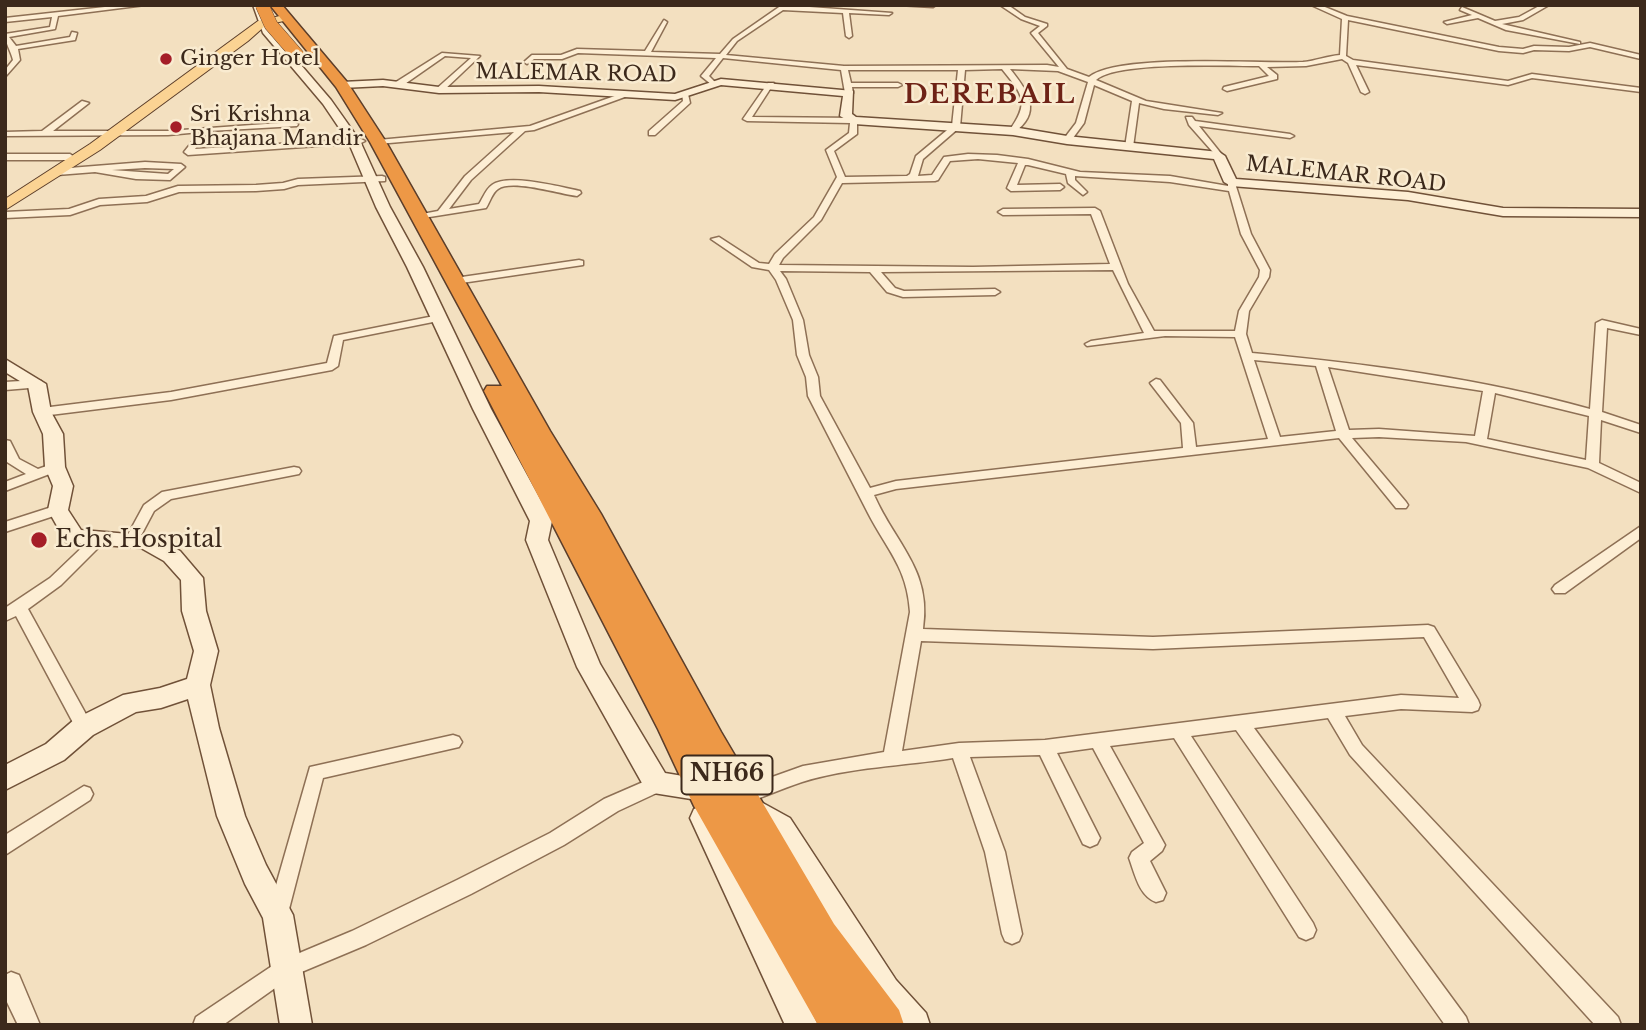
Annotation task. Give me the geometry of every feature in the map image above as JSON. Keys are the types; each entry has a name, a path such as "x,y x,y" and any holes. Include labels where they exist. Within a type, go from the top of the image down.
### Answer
{"highway":[{"name":"NH66","path":"280,12 342,85 376,179 641,664 715,791 800,958 842,1025"},
{"name":"NH66","path":"260,13 335,97 420,218 588,514 681,692 715,791 884,1025"}],"main road":[{"path":"5,206 244,39 260,13 280,12"},
{"path":"5,198 110,133"}],"street":[{"path":"5,20 142,5"},
{"path":"901,5 933,5"},
{"path":"1003,5 1023,18 1045,25 1034,33 1064,68 1092,83 1138,101 1182,110 1218,113"},
{"path":"1314,5 1345,18 1499,49 1569,50 1590,45"},
{"path":"1494,24 1521,19 1546,5"},
{"path":"712,83 705,76 735,40 784,7 889,13"},
{"path":"1462,9 1514,31 1638,56 1641,49"},
{"path":"846,12 849,36"},
{"path":"260,13 290,62 364,141"},
{"path":"5,75 17,60 14,48 5,36 53,27 55,16"},
{"path":"1447,22 1479,16"},
{"path":"1343,57 1345,18"},
{"path":"648,53 664,22"},
{"path":"14,48 73,39 74,33"},
{"path":"527,62 532,57 562,57 577,51 720,56 844,68 1064,68"},
{"path":"398,84 444,54 477,56 439,90"},
{"path":"1202,64 1198,58 1206,55"},
{"path":"1256,55 1343,57 1351,62 1508,83 1532,76 1641,90"},
{"path":"1067,140 1080,123 1096,73 1202,64 1304,64 1321,58"},
{"path":"1351,62 1365,92"},
{"path":"1227,89 1274,77 1260,64"},
{"path":"911,177 914,176 919,158 956,127 962,67"},
{"path":"1004,67 1025,93 1028,108 1026,115 1013,131"},
{"path":"844,68 848,89 846,116 854,120"},
{"name":"MALEMAR ROAD","path":"342,85 398,84 439,90 539,89 685,96 712,83 848,89"},
{"path":"771,85 747,119 854,120"},
{"path":"848,89 898,86"},
{"path":"207,129 188,152 531,128 629,94"},
{"path":"652,133 687,102 685,96"},
{"path":"1129,147 1135,102"},
{"path":"44,134 85,103"},
{"path":"1182,110 1219,156"},
{"path":"772,268 779,256 818,218 841,177 830,150 853,134 854,120"},
{"name":"MALEMAR ROAD","path":"854,120 1013,131 1067,140 1219,156 1231,185 1408,196 1503,212 1641,213"},
{"path":"1192,123 1290,136"},
{"path":"5,134 168,133 294,124"},
{"path":"441,213 468,178 522,129"},
{"path":"839,180 934,178 947,159 982,155 1089,175 1231,185 1246,234 1265,273 1246,304 1240,334 1275,440"},
{"path":"5,163 10,157 70,158"},
{"path":"1028,162 1021,163 1011,188 1060,187"},
{"path":"57,172 99,171 145,165 181,167 170,177 99,171"},
{"path":"1070,172 1071,181 1083,192"},
{"path":"5,215 70,212 100,202 147,199 178,189 256,188 298,182 376,179 439,318 541,521 537,540 589,667 657,783"},
{"path":"420,218 483,206 495,187 509,181 556,192 577,193"},
{"path":"1003,212 1095,211 1117,267 1151,336"},
{"path":"716,239 755,265 772,268 874,270 1117,267"},
{"path":"455,281 579,263"},
{"path":"772,268 781,279 798,320 803,355 812,377 814,396 866,493 872,511 896,544 915,580 918,618 892,760"},
{"path":"874,270 891,290 903,294 995,292"},
{"path":"43,412 172,396 331,366 338,338 439,318"},
{"path":"1592,465 1602,323 1641,332"},
{"path":"1091,344 1165,333 1240,334"},
{"path":"1247,356 1321,363 1490,387 1596,413 1641,429"},
{"path":"1321,363 1343,434 1401,505"},
{"path":"5,364 37,384 43,412 53,434 46,471"},
{"path":"1156,383 1187,423 1190,450"},
{"path":"5,386 37,384"},
{"path":"1480,441 1490,387"},
{"path":"866,493 896,485 1275,440 1379,433 1480,441 1592,465 1641,489"},
{"path":"5,444 14,462 46,471 63,486 58,510 74,537 145,541 172,556 192,578 194,611 206,651 198,685 206,728 231,816 255,874 278,915 296,1025"},
{"path":"5,487 46,471"},
{"path":"132,540 142,517 159,498 294,471"},
{"path":"5,527 58,510"},
{"path":"1560,589 1641,531"},
{"path":"84,727 13,611 68,571 99,539"},
{"path":"204,1025 285,969 359,938 464,887 556,839 611,805 657,783 715,791 875,760 959,750 1045,747 1402,702 1472,705 1428,631 1153,643 914,635"},
{"path":"5,778 55,752 84,727 132,702 161,698 198,685"},
{"path":"1332,710 1356,750 1610,1025"},
{"path":"1240,722 1458,1025"},
{"path":"1178,730 1306,930"},
{"path":"1098,740 1155,845 1139,858 1149,884 1156,893"},
{"path":"278,915 316,772 453,742"},
{"path":"1045,747 1090,838"},
{"path":"959,750 995,852 1013,934"},
{"path":"715,791 802,1025"},
{"path":"715,791 780,827 885,991 914,1025"},
{"path":"5,846 84,794"},
{"path":"5,987 11,983 29,1025"}],"place":[{"name":"Ginger Hotel","path":"166,59"},
{"name":"Sri Krishna Bhajana Mandir","path":"176,127"},
{"name":"Echs Hospital","path":"39,540"}],"district":[{"name":"DEREBAIL","path":"990,96"}]}
